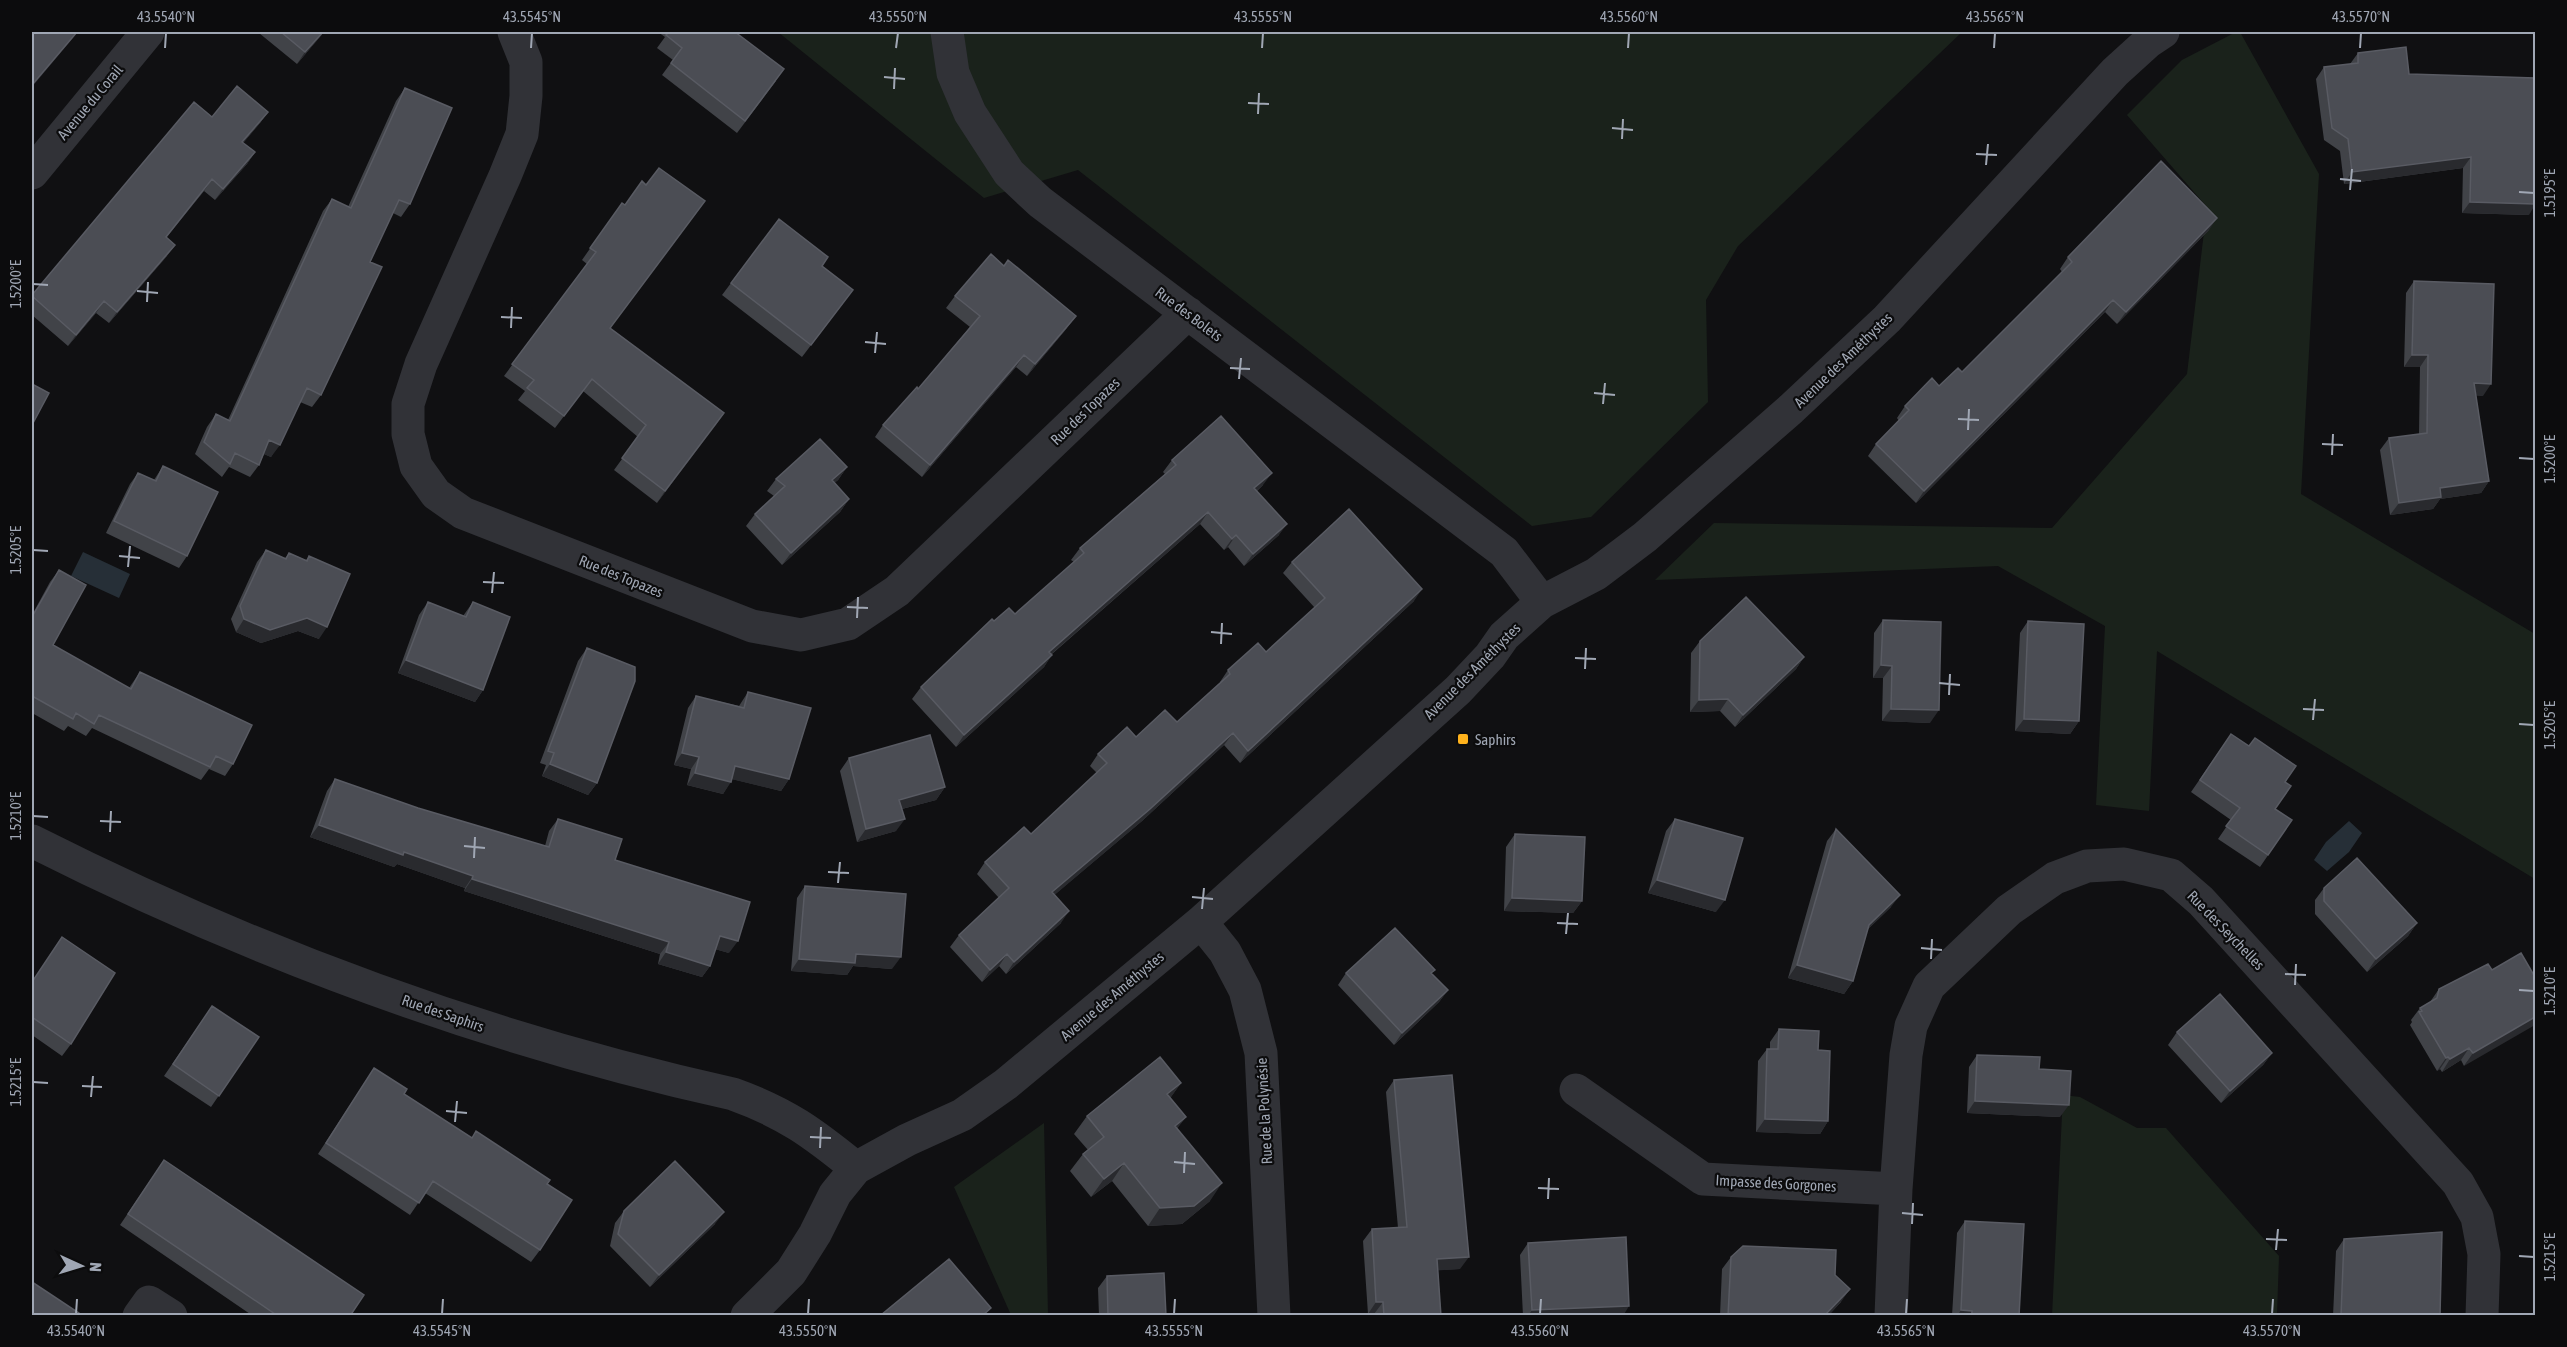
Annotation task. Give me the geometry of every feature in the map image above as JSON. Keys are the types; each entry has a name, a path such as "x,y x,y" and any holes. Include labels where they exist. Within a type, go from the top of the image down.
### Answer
{"street":[{"name":"Avenue du Corail","path":"32,173 148,32"},
{"name":"Rue des Topazes","path":"514,32 526,62 526,96 522,134 506,176 421,364 408,404 408,434 416,466 436,494 463,513 700,608 752,626 801,635 848,624 897,591 1188,313"},
{"name":"Rue des Bolets","path":"947,32 952,73 970,113 1009,173 1040,202 1504,552 1542,602"},
{"name":"Avenue des Améthystes","path":"747,1316 791,1272 815,1234 835,1194 856,1168 907,1140 962,1115 1005,1084 1201,922 1458,690 1490,656 1504,636 1542,602 1596,574 1645,537 1791,409 1887,319 2115,72 2148,42 2163,32"},
{"name":"Rue des Saphirs","path":"32,841 99,875 289,957 391,995 516,1038 733,1094 768,1107 812,1131 856,1168"},
{"name":"Rue des Seychelles","path":"1891,1316 1896,1189 1905,1055 1911,1026 1929,986 2009,910 2055,878 2087,866 2124,864 2171,875 2201,901 2458,1183 2478,1217 2484,1254 2482,1316"},
{"name":"Rue de la Polynésie","path":"1201,922 1225,952 1245,990 1261,1053 1274,1316"},
{"name":"Impasse des Gorgones","path":"1576,1090 1703,1179 1896,1189"},
{"path":"139,1316 149,1302 171,1316"}],"shaded area":[{"path":"778,32 1962,32 1738,246 1706,300 1708,402 1591,517 1532,526 1078,170 984,198"},
{"path":"2240,32 2319,174 2301,494 2535,634 2535,879 2157,651 2149,811 2096,805 2105,626 1998,566 1655,580 1714,523 2052,528 2187,374 2207,207 2127,115 2182,60"},
{"path":"83,552 130,574 119,598 71,576"},
{"path":"2349,821 2362,833 2349,852 2327,871 2314,860 2326,842"},
{"path":"2063,1095 2080,1097 2137,1128 2166,1128 2279,1256 2277,1315 2052,1316"},
{"path":"1044,1123 1048,1315 1011,1315 954,1187"}],"building":[{"path":"32,32 77,32 32,85"},
{"path":"281,32 323,32 305,52"},
{"path":"669,32 735,32 784,69 745,121 671,63 682,48 666,35"},
{"path":"2406,47 2409,74 2535,78 2535,204 2470,202 2471,157 2352,172 2348,139 2332,128 2324,67 2358,63 2358,53"},
{"path":"237,86 268,112 242,142 255,152 223,189 212,179 166,237 175,245 117,312 104,301 76,335 32,295 194,102 212,117"},
{"path":"405,88 452,108 410,204 399,200 370,262 382,267 321,395 307,388 280,445 269,440 259,465 235,453 230,464 204,442 216,414 230,421 332,199 351,208"},
{"path":"2161,161 2217,218 2126,312 2113,300 1924,491 1876,444 1909,410 1905,406 1932,378 1939,386 1958,368 1962,372 2072,262 2068,257"},
{"path":"659,168 705,201 610,328 724,413 665,491 622,458 646,425 592,379 564,416 527,388 534,380 512,364 596,252 590,248 622,203 625,205 642,181 646,185"},
{"path":"779,219 828,257 822,266 853,290 811,345 731,283"},
{"path":"991,254 1004,266 1008,260 1076,316 1035,364 1024,355 930,465 883,425 917,387 918,389 980,316 955,296"},
{"path":"2414,281 2494,284 2491,384 2474,383 2489,481 2440,488 2441,497 2399,503 2389,438 2427,433 2428,355 2412,355"},
{"path":"32,384 49,393 32,425"},
{"path":"1221,416 1272,473 1254,488 1287,524 1253,554 1236,535 1232,539 1208,512 1049,652 1052,655 964,735 921,687 992,619 994,621 1009,608 1015,614 1084,553 1080,548 1176,465 1172,460"},
{"path":"820,439 847,467 832,480 849,499 791,553 755,514 785,486 776,479"},
{"path":"163,466 218,492 187,556 114,521 138,473 156,481"},
{"path":"1349,509 1422,589 1248,751 1233,733 1150,809 1052,892 1069,911 1014,962 1007,954 990,970 959,935 1009,888 985,862 1024,827 1031,834 1107,763 1098,754 1127,727 1136,737 1165,710 1177,722 1230,674 1228,670 1258,643 1266,652 1325,598 1292,562"},
{"path":"266,550 286,559 289,553 307,561 309,556 350,574 327,627 307,618 270,630 244,619 240,606"},
{"path":"59,570 86,585 53,645 131,689 140,672 252,725 233,764 216,756 210,767 99,715 94,724 76,713 73,719 32,696 32,617"},
{"path":"1746,597 1804,657 1743,715 1728,699 1699,700 1700,641"},
{"path":"428,602 466,617 473,602 510,617 483,690 406,660"},
{"path":"1883,620 1941,622 1939,710 1891,709 1892,666 1881,665"},
{"path":"2028,621 2084,624 2079,721 2024,719"},
{"path":"587,648 635,667 635,681 597,783 550,764 554,753 548,751"},
{"path":"748,692 811,708 789,779 735,766 731,782 695,773 699,757 682,753 696,696 744,708"},
{"path":"2231,734 2249,746 2255,738 2296,766 2285,782 2291,786 2275,809 2292,820 2268,855 2226,826 2240,808 2200,780"},
{"path":"930,735 945,787 899,800 905,819 866,829 849,758"},
{"path":"335,779 418,808 549,847 558,819 622,839 615,860 750,902 738,941 720,936 710,966 666,952 669,942 472,879 473,876 404,852 403,855 319,825"},
{"path":"1675,819 1743,838 1725,900 1657,880"},
{"path":"1836,829 1900,895 1869,925 1853,981 1797,965"},
{"path":"1515,834 1585,837 1582,901 1512,898"},
{"path":"2357,858 2417,923 2376,959 2324,901 2324,888"},
{"path":"805,886 906,894 901,957 856,954 855,963 799,959"},
{"path":"1395,928 1435,970 1431,973 1448,990 1402,1033 1346,973"},
{"path":"62,937 115,973 71,1044 32,1017 32,982"},
{"path":"2521,953 2535,977 2535,1017 2473,1053 2469,1048 2450,1059 2446,1058 2419,1012 2422,1011 2420,1008 2437,998 2439,989 2488,964 2492,970"},
{"path":"2220,994 2272,1053 2230,1091 2177,1032"},
{"path":"212,1006 259,1037 219,1096 173,1064"},
{"path":"1779,1029 1819,1031 1818,1050 1830,1051 1828,1121 1765,1119 1767,1049 1778,1049"},
{"path":"1977,1055 2040,1057 2039,1069 2071,1071 2069,1105 1975,1101"},
{"path":"1160,1057 1181,1083 1167,1094 1186,1117 1175,1126 1222,1183 1194,1206 1160,1208 1124,1163 1104,1179 1083,1154 1104,1137 1087,1116"},
{"path":"374,1068 407,1089 404,1094 472,1138 476,1131 550,1180 547,1184 572,1200 540,1250 433,1181 419,1203 326,1143"},
{"path":"1452,1075 1469,1257 1437,1259 1441,1316 1384,1316 1383,1302 1376,1302 1372,1229 1407,1227 1394,1080"},
{"path":"164,1160 364,1295 350,1316 278,1316 128,1214"},
{"path":"675,1161 724,1212 659,1275 618,1234 624,1211"},
{"path":"1965,1221 2024,1224 2019,1316 1972,1316 1972,1311 1961,1310"},
{"path":"2442,1232 2440,1316 2341,1316 2344,1239"},
{"path":"1626,1237 1629,1306 1532,1310 1528,1243"},
{"path":"1743,1246 1836,1250 1835,1275 1850,1289 1824,1316 1728,1316 1731,1257"},
{"path":"949,1259 991,1308 982,1316 881,1315"},
{"path":"1164,1273 1166,1316 1108,1316 1107,1276"},
{"path":"32,1282 79,1313 78,1316 32,1316"}],"place":[{"name":"Saphirs","path":"1463,739"}]}
